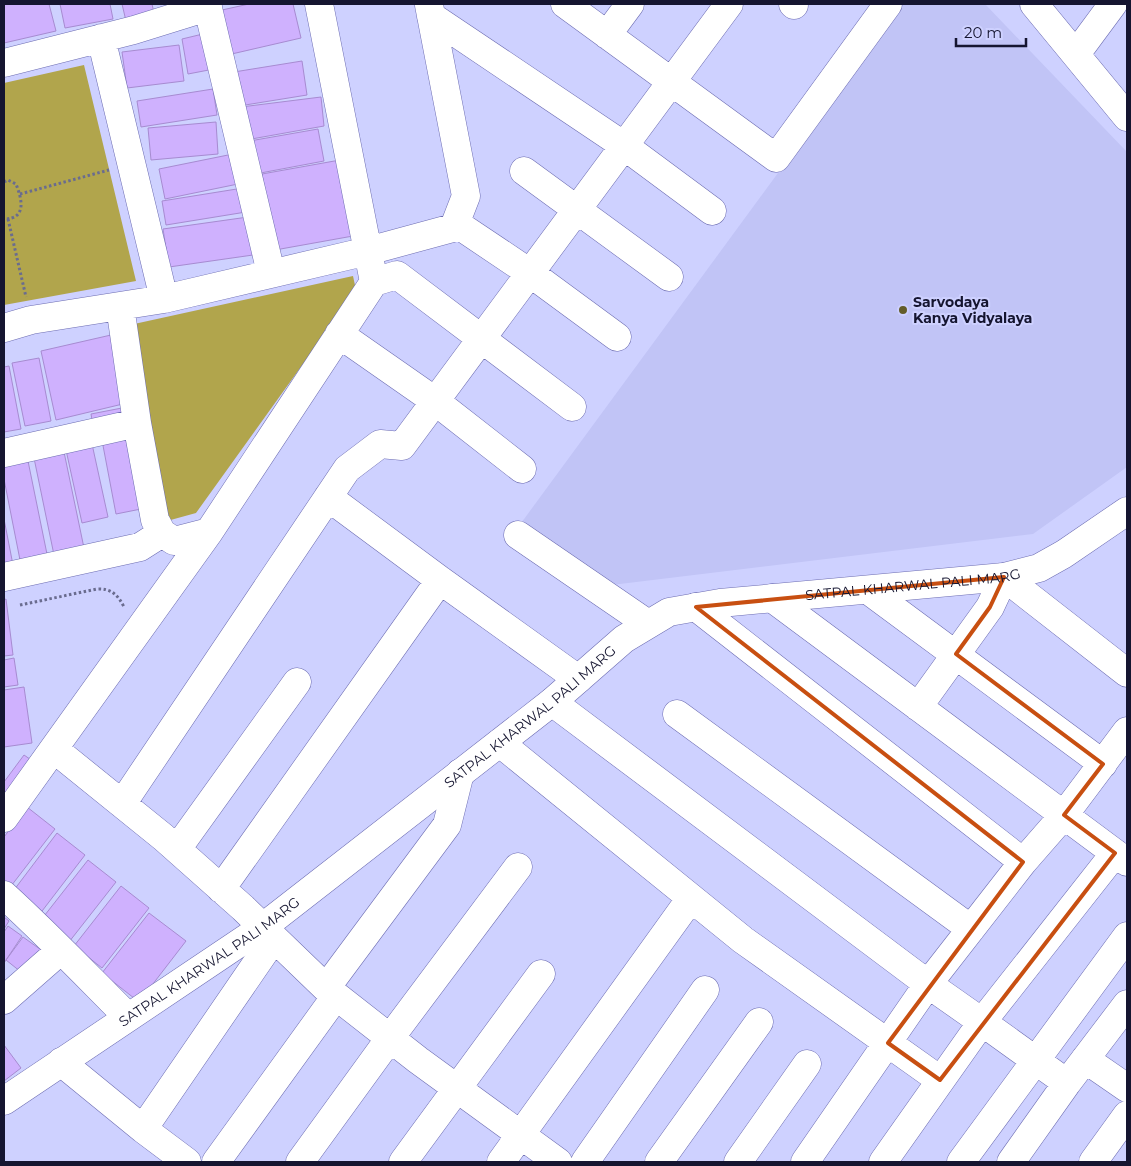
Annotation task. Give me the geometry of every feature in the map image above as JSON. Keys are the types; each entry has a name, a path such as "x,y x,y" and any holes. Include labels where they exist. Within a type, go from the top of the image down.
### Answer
{"street":[{"path":"319,4 374,282"},
{"path":"565,4 776,158 888,4"},
{"path":"607,35 630,4"},
{"path":"122,804 347,469 380,444 402,446 729,4"},
{"path":"1034,4 1127,117"},
{"path":"1076,54 1113,4"},
{"path":"4,63 100,38 207,6 271,273"},
{"path":"430,10 466,196 454,228"},
{"path":"430,10 712,211"},
{"path":"100,38 164,299"},
{"path":"524,171 669,276"},
{"path":"4,328 31,320 164,299 368,251 460,226 530,272 617,337"},
{"path":"4,818 210,532 374,282 397,275 572,407"},
{"path":"120,306 137,424 155,520 162,533 174,541 210,532"},
{"path":"339,334 435,401 522,469"},
{"path":"4,453 137,424"},
{"path":"328,497 578,679"},
{"name":"SATPAL KHARWAL PALI MARG","path":"4,1100 128,1017 268,933 460,774 552,702 624,639 669,612 720,603 1004,578 1039,568 1100,531 1127,511"},
{"path":"4,577 140,548 162,533"},
{"path":"518,535 648,624"},
{"path":"918,707 990,607 1004,578 1127,673"},
{"path":"221,889 440,580"},
{"path":"868,590 1103,764"},
{"path":"772,598 1121,858 982,1022 883,1162"},
{"path":"696,607 1023,862"},
{"path":"177,849 297,682"},
{"path":"552,702 928,984 1067,1083"},
{"path":"677,714 971,930"},
{"path":"805,1162 928,984 1023,862 1064,815 1127,731"},
{"path":"500,742 744,940 940,1080"},
{"path":"54,750 177,849 331,992 457,1089 558,1162"},
{"path":"216,1162 331,992 448,825 460,774"},
{"path":"300,1162 518,867"},
{"path":"4,895 43,930 128,1017"},
{"path":"502,1162 691,898"},
{"path":"143,1129 268,933"},
{"path":"961,1162 1127,936"},
{"path":"4,1000 61,950"},
{"path":"403,1162 541,974"},
{"path":"585,1162 705,990"},
{"path":"1011,1162 1067,1083 1127,1004"},
{"path":"659,1162 759,1022"},
{"path":"1085,1059 1127,1088"},
{"path":"61,1062 143,1129 187,1162"},
{"path":"738,1162 807,1064"},
{"path":"1096,1161 1127,1115"}],"path":[{"path":"20,194 131,164"},
{"path":"4,182 8,180 16,184 20,194 21,208 18,215 6,219 31,320"},
{"path":"20,605 97,589 106,589 119,598 126,610"}],"highlighted area":[{"path":"1004,577 990,607 956,654 1103,764 1064,815 1115,853 940,1080 888,1043 1023,862 696,607"}],"shaded area":[{"name":"Sarvodaya Kanya Vidyalaya","path":"902,4 985,4 1127,152 1127,467 1033,534 595,587 516,530"},
{"path":"84,65 136,281 4,305 4,83"},
{"path":"353,276 356,290 196,513 156,524 125,326"}],"building":[{"path":"4,4 49,4 56,31 4,43"},
{"path":"60,4 110,4 113,19 65,28"},
{"path":"122,4 152,4 154,13 126,21"},
{"path":"249,4 293,4 301,38 223,56 213,12"},
{"path":"207,33 214,69 188,74 182,39"},
{"path":"179,45 184,81 127,88 122,52"},
{"path":"302,61 307,95 239,106 234,72"},
{"path":"213,89 217,115 141,127 137,101"},
{"path":"321,97 324,126 246,140 241,107"},
{"path":"216,122 218,154 151,160 148,128"},
{"path":"318,129 324,161 250,175 244,142"},
{"path":"233,154 238,184 165,199 159,169"},
{"path":"340,160 353,236 275,250 262,174"},
{"path":"243,188 246,212 166,225 162,201"},
{"path":"248,217 253,255 169,267 163,229"},
{"path":"111,335 127,403 56,420 41,351"},
{"path":"39,358 51,421 25,426 12,363"},
{"path":"9,366 21,429 4,432 4,367"},
{"path":"127,407 130,423 94,431 91,414"},
{"path":"131,429 146,508 116,514 101,435"},
{"path":"92,444 108,517 82,523 66,450"},
{"path":"64,452 84,548 54,555 34,458"},
{"path":"28,461 48,559 21,565 4,479 4,466"},
{"path":"4,519 14,570 4,573"},
{"path":"6,599 13,655 4,656 4,600"},
{"path":"14,658 18,685 4,687 4,660"},
{"path":"24,687 32,743 4,747 4,690"},
{"path":"24,755 40,766 4,816 4,782"},
{"path":"27,807 55,829 8,890 4,886 4,837"},
{"path":"57,833 85,855 39,915 11,894"},
{"path":"88,860 116,882 69,942 41,920"},
{"path":"121,886 149,908 102,968 74,946"},
{"path":"149,913 186,941 139,1002 102,973"},
{"path":"4,917 9,921 4,929"},
{"path":"8,926 22,936 4,963 4,932"},
{"path":"23,937 51,957 26,976 6,960"},
{"path":"4,1045 21,1068 4,1081"}],"place":[{"name":"Sarvodaya Kanya Vidyalaya","path":"903,310"}]}
